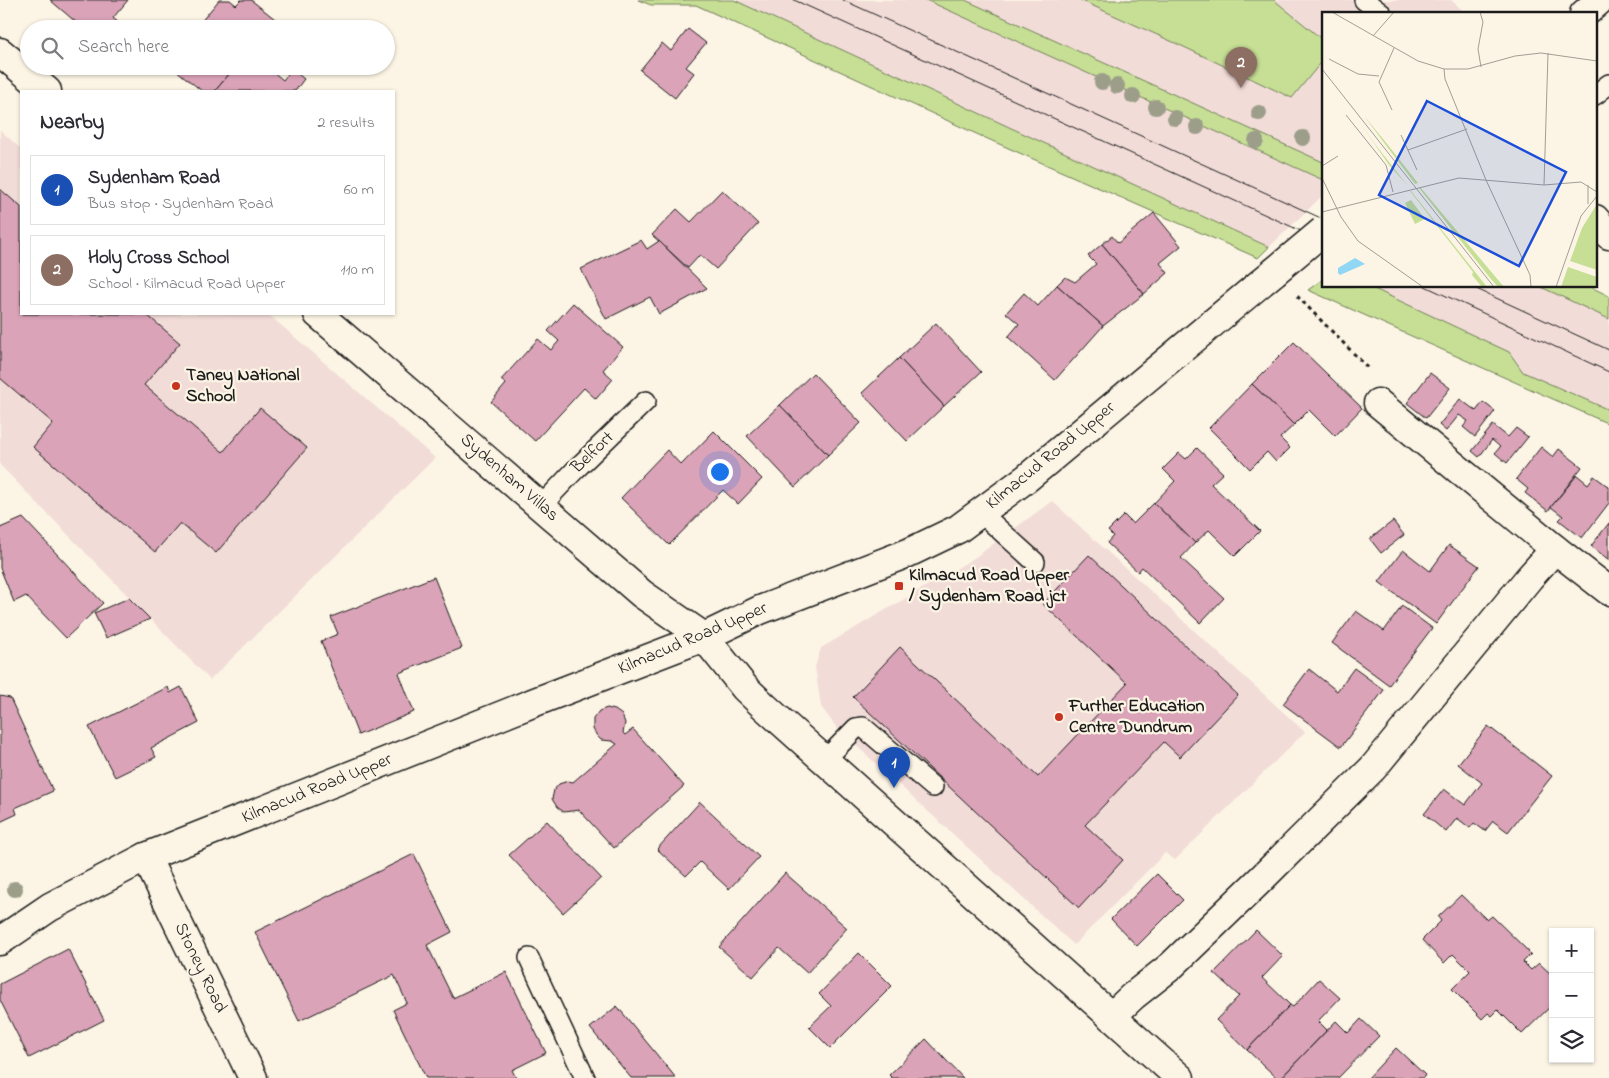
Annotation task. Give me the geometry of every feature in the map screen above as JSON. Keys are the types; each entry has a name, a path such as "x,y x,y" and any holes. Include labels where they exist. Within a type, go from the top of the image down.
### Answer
{"street":[{"path":"1586,12 1600,0"},
{"path":"0,52 20,69"},
{"path":"28,75 46,90"},
{"path":"1596,219 1609,235"},
{"name":"Kilmacud Road Upper","path":"0,941 50,907 146,858 535,702 704,638 760,610 908,553 958,529 1027,478 1322,232"},
{"name":"Sydenham Villas","path":"319,315 642,594 704,638 746,688 1180,1078"},
{"path":"1378,403 1555,549 1609,591"},
{"path":"1111,1017 1185,952 1372,768 1522,586 1555,549"},
{"name":"Stoney Road","path":"146,858 253,1078"}],"lane":[{"path":"1364,0 1379,12"},
{"path":"1596,95 1609,84"},
{"name":"Belfort","path":"541,506 646,401"},
{"path":"980,512 1035,562"},
{"path":"824,760 856,728 864,727 933,787"},
{"path":"529,958 585,1078"}],"path":[{"path":"1274,272 1376,375 1378,403"}],"shaded area":[{"path":"638,0 1451,0 1465,12 1322,12 1322,196 1258,258 981,136 696,6 651,5"},
{"name":"Taney National School","path":"0,130 20,148 20,315 269,315 435,458 210,680 0,465"},
{"path":"1322,280 1322,288 1593,288 1609,296 1609,423 1308,290"},
{"name":"Further Education Centre Dundrum","path":"1052,501 1305,732 1175,860 1165,853 1074,945 837,728 821,707 815,667 821,648 974,558"}],"green space":[{"path":"638,0 734,0 1269,247 1258,258 981,136 696,5 651,5"},
{"path":"926,0 965,0 1322,162 1322,180"},
{"path":"1080,0 1274,0 1322,39 1322,61 1292,98"},
{"path":"1322,280 1322,288 1372,288 1509,352 1523,372 1609,410 1609,424 1308,290"},
{"path":"1543,288 1593,288 1609,296 1609,319"}],"building":[{"path":"50,0 128,0 113,18 115,20 73,20"},
{"path":"219,0 230,0 236,5 241,0 251,0 275,19 274,20 202,20"},
{"path":"688,29 706,43 686,67 694,73 675,98 640,70 662,43 671,51"},
{"path":"182,75 228,75 216,90 201,90"},
{"path":"228,75 277,75 283,80 287,75 299,75 304,79 296,90 216,90"},
{"path":"0,189 20,206 20,315 147,315 180,343 144,385 223,452 260,408 307,448 216,553 180,523 155,552 33,447 53,423 0,378"},
{"path":"722,190 758,224 716,269 700,255 688,268 652,235 677,209 691,222"},
{"path":"1154,213 1181,246 1160,263 1168,273 1144,294 1102,244 1112,236 1118,243"},
{"path":"641,240 647,249 659,241 707,288 659,314 650,297 606,319 581,269"},
{"path":"1102,244 1144,294 1103,326 1057,285 1065,277 1075,282 1096,264 1088,256"},
{"path":"1057,285 1103,326 1055,380 1008,337 1019,324 1006,313 1024,293 1038,306"},
{"path":"573,303 623,347 603,370 613,379 596,399 584,388 535,441 491,402 506,384 501,380 538,339 551,350 559,341 548,331"},
{"path":"936,323 981,372 944,406 899,358"},
{"path":"1294,342 1362,408 1335,436 1309,410 1294,425 1252,384"},
{"path":"899,358 944,406 907,441 862,393"},
{"path":"813,373 861,423 828,455 780,405"},
{"path":"1430,373 1450,388 1426,418 1407,403"},
{"path":"1252,384 1294,425 1280,438 1290,448 1276,462 1267,452 1250,469 1209,428"},
{"path":"1460,399 1476,411 1483,402 1495,411 1475,437 1463,427 1468,421 1459,415 1446,431 1439,425"},
{"path":"780,405 828,455 795,487 747,436"},
{"path":"1493,425 1508,437 1516,428 1528,437 1507,463 1495,453 1500,447 1492,440 1479,457 1472,451"},
{"path":"714,431 762,479 738,504 723,490 669,545 621,498 667,450 681,465"},
{"path":"1541,447 1553,457 1559,449 1582,467 1548,511 1525,493 1528,489 1516,479"},
{"path":"1197,448 1223,473 1211,484 1260,531 1235,556 1209,530 1195,543 1154,503 1175,481 1163,469 1179,453 1186,459"},
{"path":"1577,475 1588,484 1594,476 1609,487 1609,503 1582,538 1559,520 1563,516 1551,507"},
{"path":"1154,503 1195,543 1181,558 1224,598 1200,623 1142,567 1138,572 1107,543 1113,536 1108,531 1124,515 1133,524"},
{"path":"23,518 103,603 66,638 26,596 14,602 0,568 0,528"},
{"path":"1393,521 1404,535 1381,553 1370,539"},
{"path":"1609,523 1609,560 1591,546"},
{"path":"1449,545 1479,566 1436,624 1379,582 1403,550 1430,571"},
{"name":"Further Education Centre Dundrum","path":"1089,555 1238,695 1180,757 1164,742 1085,825 1123,860 1079,908 853,697 900,647 1038,777 1127,683 1043,604"},
{"path":"434,577 462,648 399,673 414,712 358,735 321,641 338,634 331,617"},
{"path":"129,598 150,619 106,638 94,613"},
{"path":"1402,606 1432,628 1389,685 1332,643 1356,611 1384,631"},
{"path":"1354,668 1384,690 1341,747 1283,704 1309,669 1337,691"},
{"path":"168,687 170,693 181,687 199,723 151,748 156,757 115,777 89,727"},
{"path":"0,696 10,698 53,791 15,808 17,814 0,822"},
{"path":"607,708 615,710 622,715 625,723 623,733 625,735 633,729 684,786 614,848 579,810 564,812 557,807 552,799 554,790 559,784 568,781 573,782 617,744 612,741 601,740 593,729 593,719 599,711"},
{"path":"1488,726 1552,776 1508,832 1493,821 1485,831 1474,823 1470,828 1457,818 1446,832 1424,814 1444,789 1465,805 1482,783 1458,764"},
{"path":"700,802 759,857 729,889 700,862 686,876 657,849"},
{"path":"547,821 601,878 563,913 509,855"},
{"path":"414,854 452,932 427,945 453,998 506,972 546,1053 512,1070 516,1078 426,1078 393,1010 407,1003 394,975 299,1021 255,932"},
{"path":"785,873 847,928 807,973 779,948 753,977 719,947"},
{"path":"1157,874 1183,900 1137,946 1111,919"},
{"path":"1461,895 1487,920 1492,916 1531,954 1523,962 1531,970 1539,963 1549,972 1549,1008 1522,1034 1498,1010 1492,1016 1488,1013 1482,1019 1452,989 1470,971 1453,954 1444,963 1422,940 1441,921 1438,917"},
{"path":"1256,930 1283,956 1262,978 1290,1005 1247,1050 1216,1020 1239,996 1214,973"},
{"path":"68,949 104,1020 29,1058 0,1000 0,984"},
{"path":"859,953 892,986 830,1048 809,1027 831,1006 819,994"},
{"path":"1319,979 1340,998 1318,1021 1327,1030 1281,1078 1277,1078 1247,1050 1290,1005 1293,1007"},
{"path":"617,1006 676,1078 631,1078 590,1028"},
{"path":"1361,1019 1379,1036 1338,1078 1281,1078 1336,1021 1348,1033"},
{"path":"926,1039 963,1078 892,1078 889,1075"},
{"path":"1396,1048 1425,1075 1423,1078 1368,1078"}],"tram line":[{"path":"794,0 1322,241"},
{"path":"843,0 1322,219"},
{"path":"1429,288 1609,372"},
{"path":"1474,288 1609,350"}],"place":[{"name":"Holy Cross School","path":"1241,88"},
{"name":"Taney National School","path":"176,386"},
{"name":"Kilmacud Road Upper / Sydenham Road jct","path":"899,586"},
{"name":"Further Education Centre Dundrum","path":"1059,717"},
{"name":"Sydenham Road","path":"894,788"}]}
